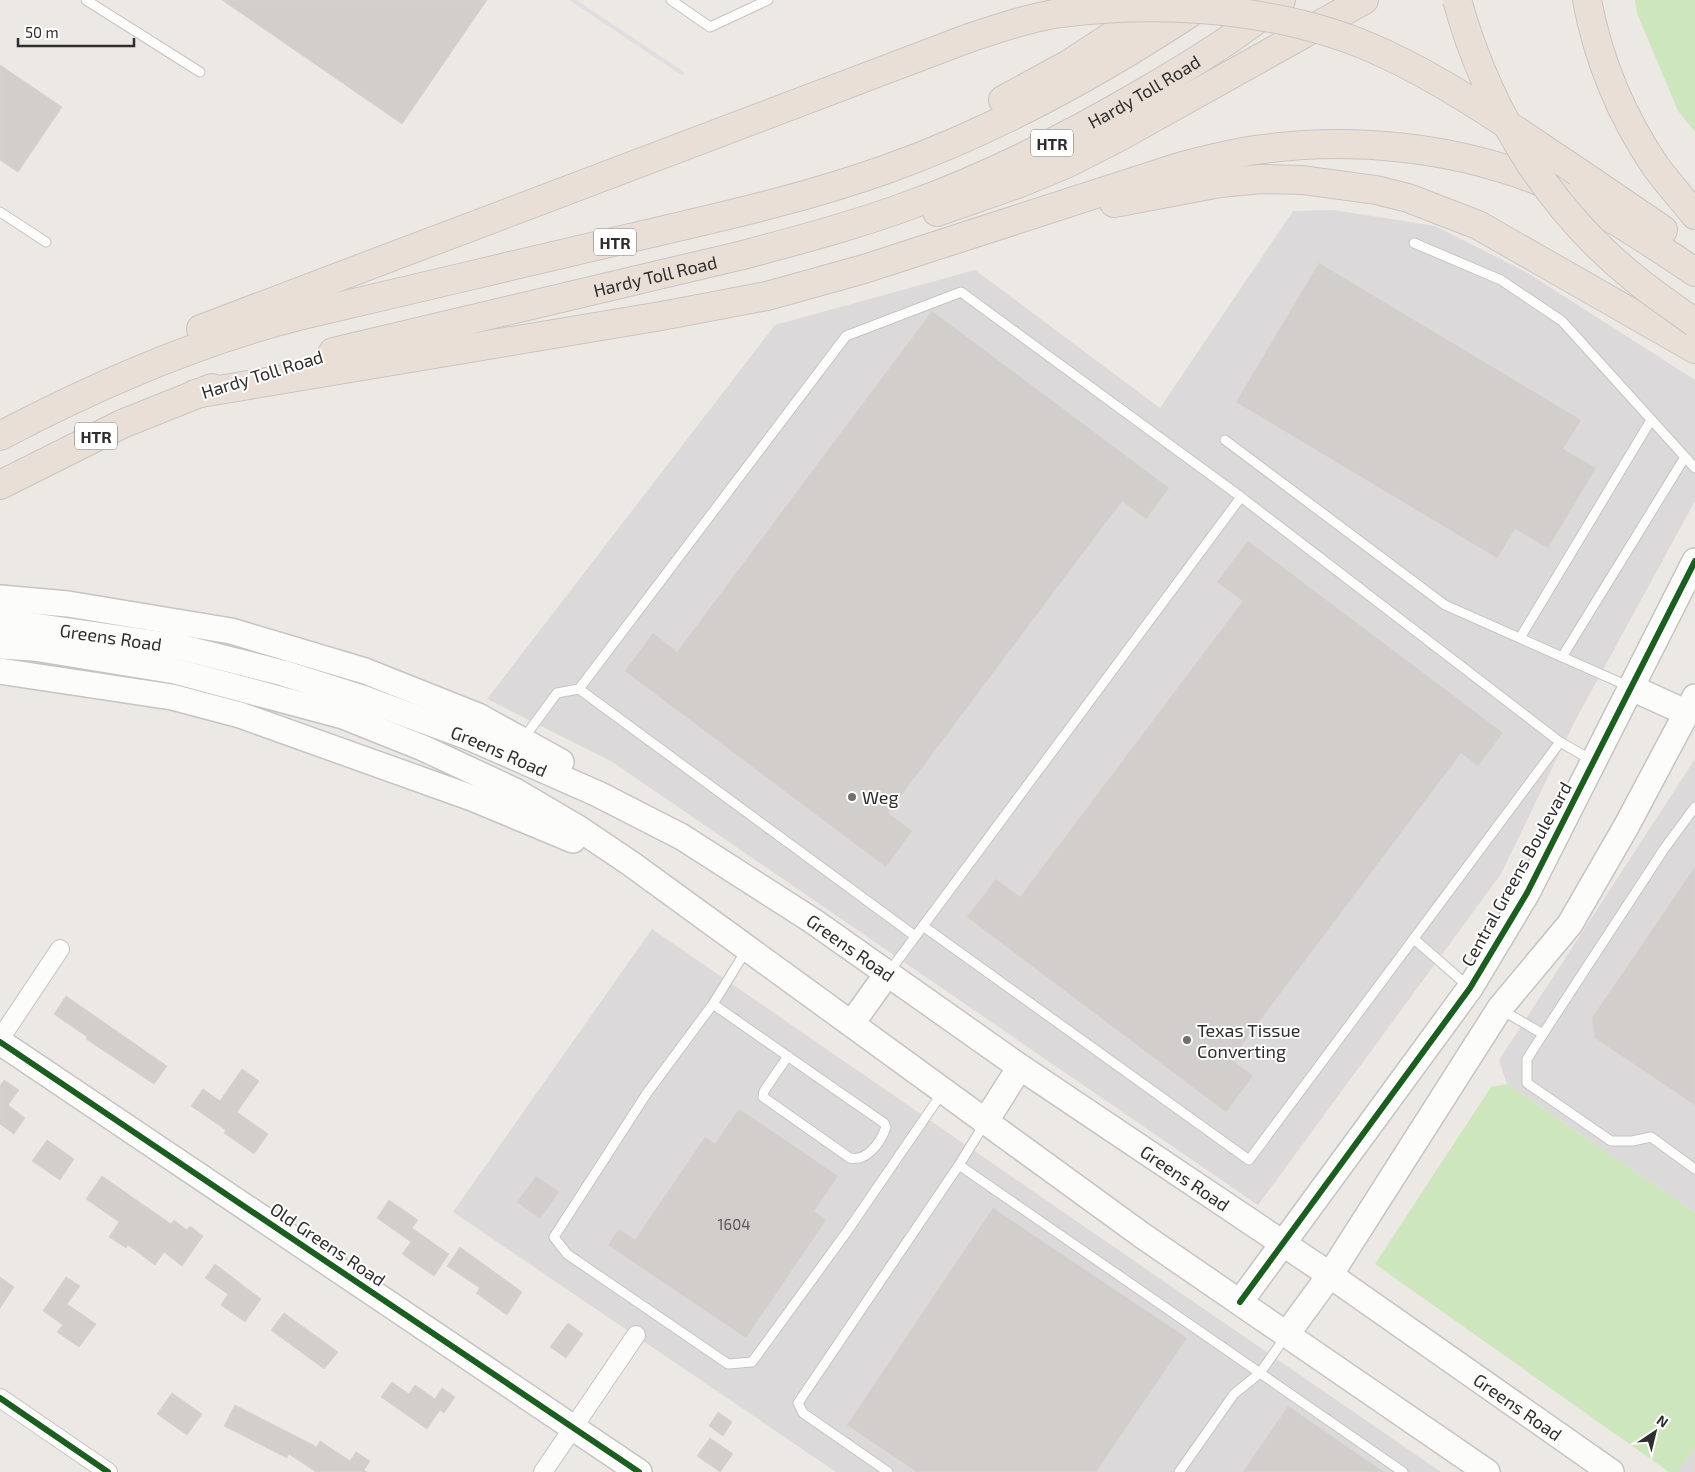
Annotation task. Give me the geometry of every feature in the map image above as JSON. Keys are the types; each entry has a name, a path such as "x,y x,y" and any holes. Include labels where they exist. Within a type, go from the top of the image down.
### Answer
{"highway":[{"path":"820,190 1028,88 1069,64 1166,0"},
{"name":"HTR","path":"0,436 82,395 174,357 307,314 742,212 820,190 926,154 963,140 1018,114 1115,61 1209,0"},
{"name":"Hardy Toll Road","path":"0,484 80,443 157,408 196,394 338,351 801,240 910,205 1020,159 1068,135 1182,70 1281,0"},
{"path":"801,240 870,230 916,218 969,202 1050,170 1120,137 1364,0"},
{"path":"1457,0 1468,39 1493,102 1533,168 1579,227 1603,251 1634,278 1695,323"},
{"path":"1587,0 1600,50 1623,110 1656,167 1695,215"},
{"path":"40,415 108,372 146,351 969,38 1011,24 1059,13 1139,5 1188,6 1236,11 1294,22 1356,42 1413,68 1468,99 1695,252"},
{"path":"196,394 711,307 813,284 974,234 1048,208 1223,156 1271,148 1346,144 1462,157 1535,180 1583,203 1649,241 1695,272"},
{"path":"974,234 1084,209 1220,183 1261,179 1302,180 1376,190 1408,198 1478,226 1695,349"}],"main road":[{"name":"Central Greens Boulevard","path":"1240,1302 1470,988 1527,892 1632,688 1695,560"},
{"path":"0,598 68,604 230,631 365,671 478,716 599,783 682,837"},
{"name":"Greens Road","path":"0,621 180,647 283,673 356,696 470,738 598,794 682,837 813,921 1020,1067 1330,1275 1611,1472"},
{"name":"Greens Road","path":"0,646 34,648 175,671 343,716 423,748 515,791 578,828 630,863 852,1023 942,1092 1143,1236 1487,1472"},
{"path":"0,672 172,697 240,714 472,798 630,863"},
{"path":"1286,1335 1330,1275 1500,1008 1570,924 1627,825 1693,702 1632,688"},
{"path":"852,1023 887,974"},
{"path":"1470,988 1500,1008"},
{"name":"Old Greens Road","path":"0,1040 639,1472"},
{"path":"985,1122 1020,1067"}],"street":[{"path":"0,1040 60,949"},
{"path":"543,1472 636,1335"},
{"path":"0,1398 108,1472"}],"lane":[{"path":"86,0 200,72"},
{"path":"671,0 710,26 768,0"},
{"path":"0,212 46,242"},
{"path":"1414,243 1501,280 1562,321 1695,468"},
{"path":"522,740 557,693 579,689 846,336 962,292 1240,497 1560,742 1594,762"},
{"path":"1520,638 1651,420"},
{"path":"1225,440 1445,604 1632,688"},
{"path":"1562,657 1685,457"},
{"path":"887,974 1240,497"},
{"path":"579,689 915,936"},
{"path":"923,926 1248,1160 1560,742"},
{"path":"1695,807 1664,850 1527,1059 1527,1083 1611,1141 1632,1141 1651,1137 1695,1169"},
{"path":"1414,939 1470,988"},
{"path":"748,947 713,1004 647,1094 554,1237 567,1254 728,1364 752,1362 846,1233 942,1092"},
{"path":"713,1004 788,1056 884,1123 886,1127 884,1133 867,1155 858,1160 850,1158 764,1097 764,1091 788,1056"},
{"path":"1500,1008 1543,1034"},
{"path":"888,1472 803,1413 799,1409 798,1403 959,1165 985,1122"},
{"path":"959,1165 1403,1472"},
{"path":"1179,1472 1234,1394 1260,1373 1286,1335"}],"shaded area":[{"path":"1334,210 1435,226 1526,272 1695,380 1695,501 1575,721 1501,874 1258,1205 611,761 487,699 775,325 975,270 1160,408 1293,211"},
{"path":"1695,759 1695,1212 1507,1084 1499,1060"},
{"path":"652,929 1441,1472 836,1472 453,1212"},
{"path":"1695,1450 1695,1472 1677,1472"}],"green space":[{"path":"1635,0 1695,0 1695,132 1678,111 1637,13"},
{"path":"1507,1084 1695,1212 1695,1450 1677,1472 1669,1472 1375,1264 1491,1087"}],"building":[{"path":"222,0 487,0 402,124"},
{"path":"0,65 62,107 18,172 0,160"},
{"path":"1319,263 1581,420 1563,449 1596,468 1548,548 1515,529 1497,558 1236,402"},
{"path":"932,311 1169,488 1146,519 1122,501 888,813 912,831 886,867 625,671 653,633 677,652"},
{"path":"1248,541 1503,733 1478,766 1461,753 1231,1059 1253,1076 1226,1112 967,917 996,879 1020,897 1243,601 1217,582"},
{"path":"1695,867 1695,1105 1595,1038 1592,1018"},
{"path":"66,996 167,1066 154,1084 86,1039 87,1037 54,1014"},
{"path":"242,1069 259,1081 237,1112 268,1134 254,1154 224,1133 226,1130 191,1106 203,1089 220,1101"},
{"path":"4,1080 19,1090 8,1105 25,1118 14,1134 0,1124 0,1086"},
{"path":"739,1109 838,1176 814,1211 826,1220 746,1338 608,1245 619,1229 635,1240 705,1137 715,1144"},
{"path":"47,1140 74,1159 60,1180 32,1161"},
{"path":"102,1176 171,1224 174,1220 187,1230 190,1226 203,1236 182,1266 164,1252 155,1265 128,1245 126,1248 109,1237 119,1222 86,1199"},
{"path":"536,1176 559,1192 540,1219 517,1202"},
{"path":"389,1200 418,1220 412,1228 449,1254 434,1276 402,1254 411,1242 377,1218"},
{"path":"993,1208 1187,1338 1096,1472 917,1472 847,1425"},
{"path":"460,1247 522,1292 507,1315 476,1293 480,1288 447,1266"},
{"path":"215,1264 261,1299 245,1322 221,1305 228,1294 205,1278"},
{"path":"0,1277 14,1287 0,1308"},
{"path":"66,1277 80,1286 67,1304 96,1324 79,1347 57,1332 63,1325 43,1311"},
{"path":"284,1313 338,1352 324,1369 271,1330"},
{"path":"568,1323 583,1334 566,1358 550,1347"},
{"path":"392,1382 409,1394 415,1385 435,1399 442,1388 455,1397 444,1413 440,1410 427,1429 381,1397"},
{"path":"172,1393 202,1414 187,1435 157,1414"},
{"path":"235,1405 317,1447 320,1441 350,1461 356,1452 370,1461 364,1470 367,1472 316,1472 289,1454 287,1458 224,1426"},
{"path":"1288,1406 1384,1472 1243,1472"},
{"path":"718,1412 732,1422 723,1436 709,1426"},
{"path":"710,1438 733,1454 720,1472 697,1456"}],"railway":[{"path":"573,0 682,73"}],"cycle path":[{"path":"1240,1302 1470,988 1527,893 1695,561"},
{"path":"0,1042 639,1472"},
{"path":"0,1398 108,1472"}],"place":[{"name":"Weg","path":"852,797"},
{"name":"Texas Tissue Converting","path":"1187,1040"}]}
